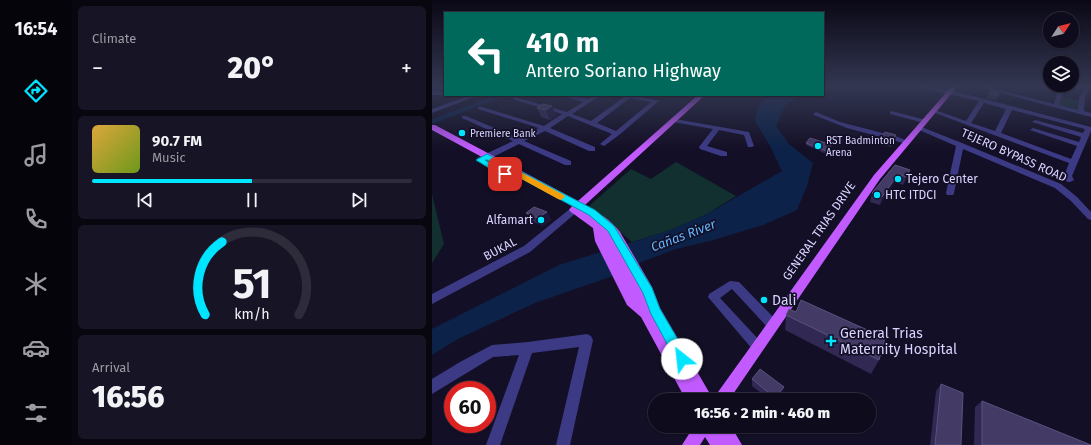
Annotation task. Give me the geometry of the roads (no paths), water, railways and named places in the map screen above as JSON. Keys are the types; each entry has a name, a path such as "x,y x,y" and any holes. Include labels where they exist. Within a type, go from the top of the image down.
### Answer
{"main road":[{"path":"577,208 689,108"},
{"name":"GENERAL TRIAS DRIVE","path":"725,393 877,177 936,108"},
{"path":"432,129 577,208 585,216 602,225 608,238 642,294 691,393"},
{"path":"602,225 608,238 619,279 631,301 651,312 702,393"},
{"path":"690,445 698,433"},
{"path":"712,433 720,445"},
{"path":"726,433 734,445"}],"street":[{"path":"480,108 544,128 592,149"},
{"path":"546,108 593,123 616,134"},
{"path":"483,158 544,128 578,108"},
{"path":"593,123 611,108"},
{"path":"604,144 648,108"},
{"path":"968,123 978,108"},
{"path":"997,134 1009,108"},
{"path":"1016,108 1090,129 1085,136 1073,162 1068,176 1070,180"},
{"path":"1063,108 1091,115"},
{"path":"1081,108 1081,112"},
{"path":"933,111 997,134 1081,145"},
{"name":"TEJERO BYPASS ROAD","path":"892,113 922,124 960,144 1058,186 1074,199 1091,217"},
{"path":"816,114 831,122 849,128 907,142"},
{"path":"1031,138 1038,114"},
{"path":"464,117 568,164"},
{"path":"675,121 747,133 750,146"},
{"path":"1036,122 1085,136"},
{"path":"717,128 703,147 724,154"},
{"path":"1031,138 1073,162"},
{"path":"950,193 960,144"},
{"name":"BUKAL","path":"432,299 527,249 577,208"},
{"path":"757,346 713,297 730,285 735,285 773,325"},
{"path":"432,387 464,366 492,351 587,340 562,445"},
{"path":"493,445 528,348"}],"water":[{"name":"Cañas River","path":"759,108 784,108 776,126 789,144 813,163 807,186 797,210 763,225 710,241 676,249 644,261 610,277 535,303 458,339 432,355 432,329 559,265 671,230 707,214 782,171 770,146 755,121"}],"waterway":[{"path":"432,122 470,108"}],"place":[{"name":"Premiere Bank","path":"462,133"},
{"name":"RST Badminton Arena","path":"818,146"},
{"name":"Tejero Center","path":"898,179"},
{"name":"HTC ITDCI","path":"877,195"},
{"name":"Alfamart","path":"541,220"},
{"name":"Dali","path":"764,300"},
{"name":"General Trias Maternity Hospital","path":"831,341"}]}
